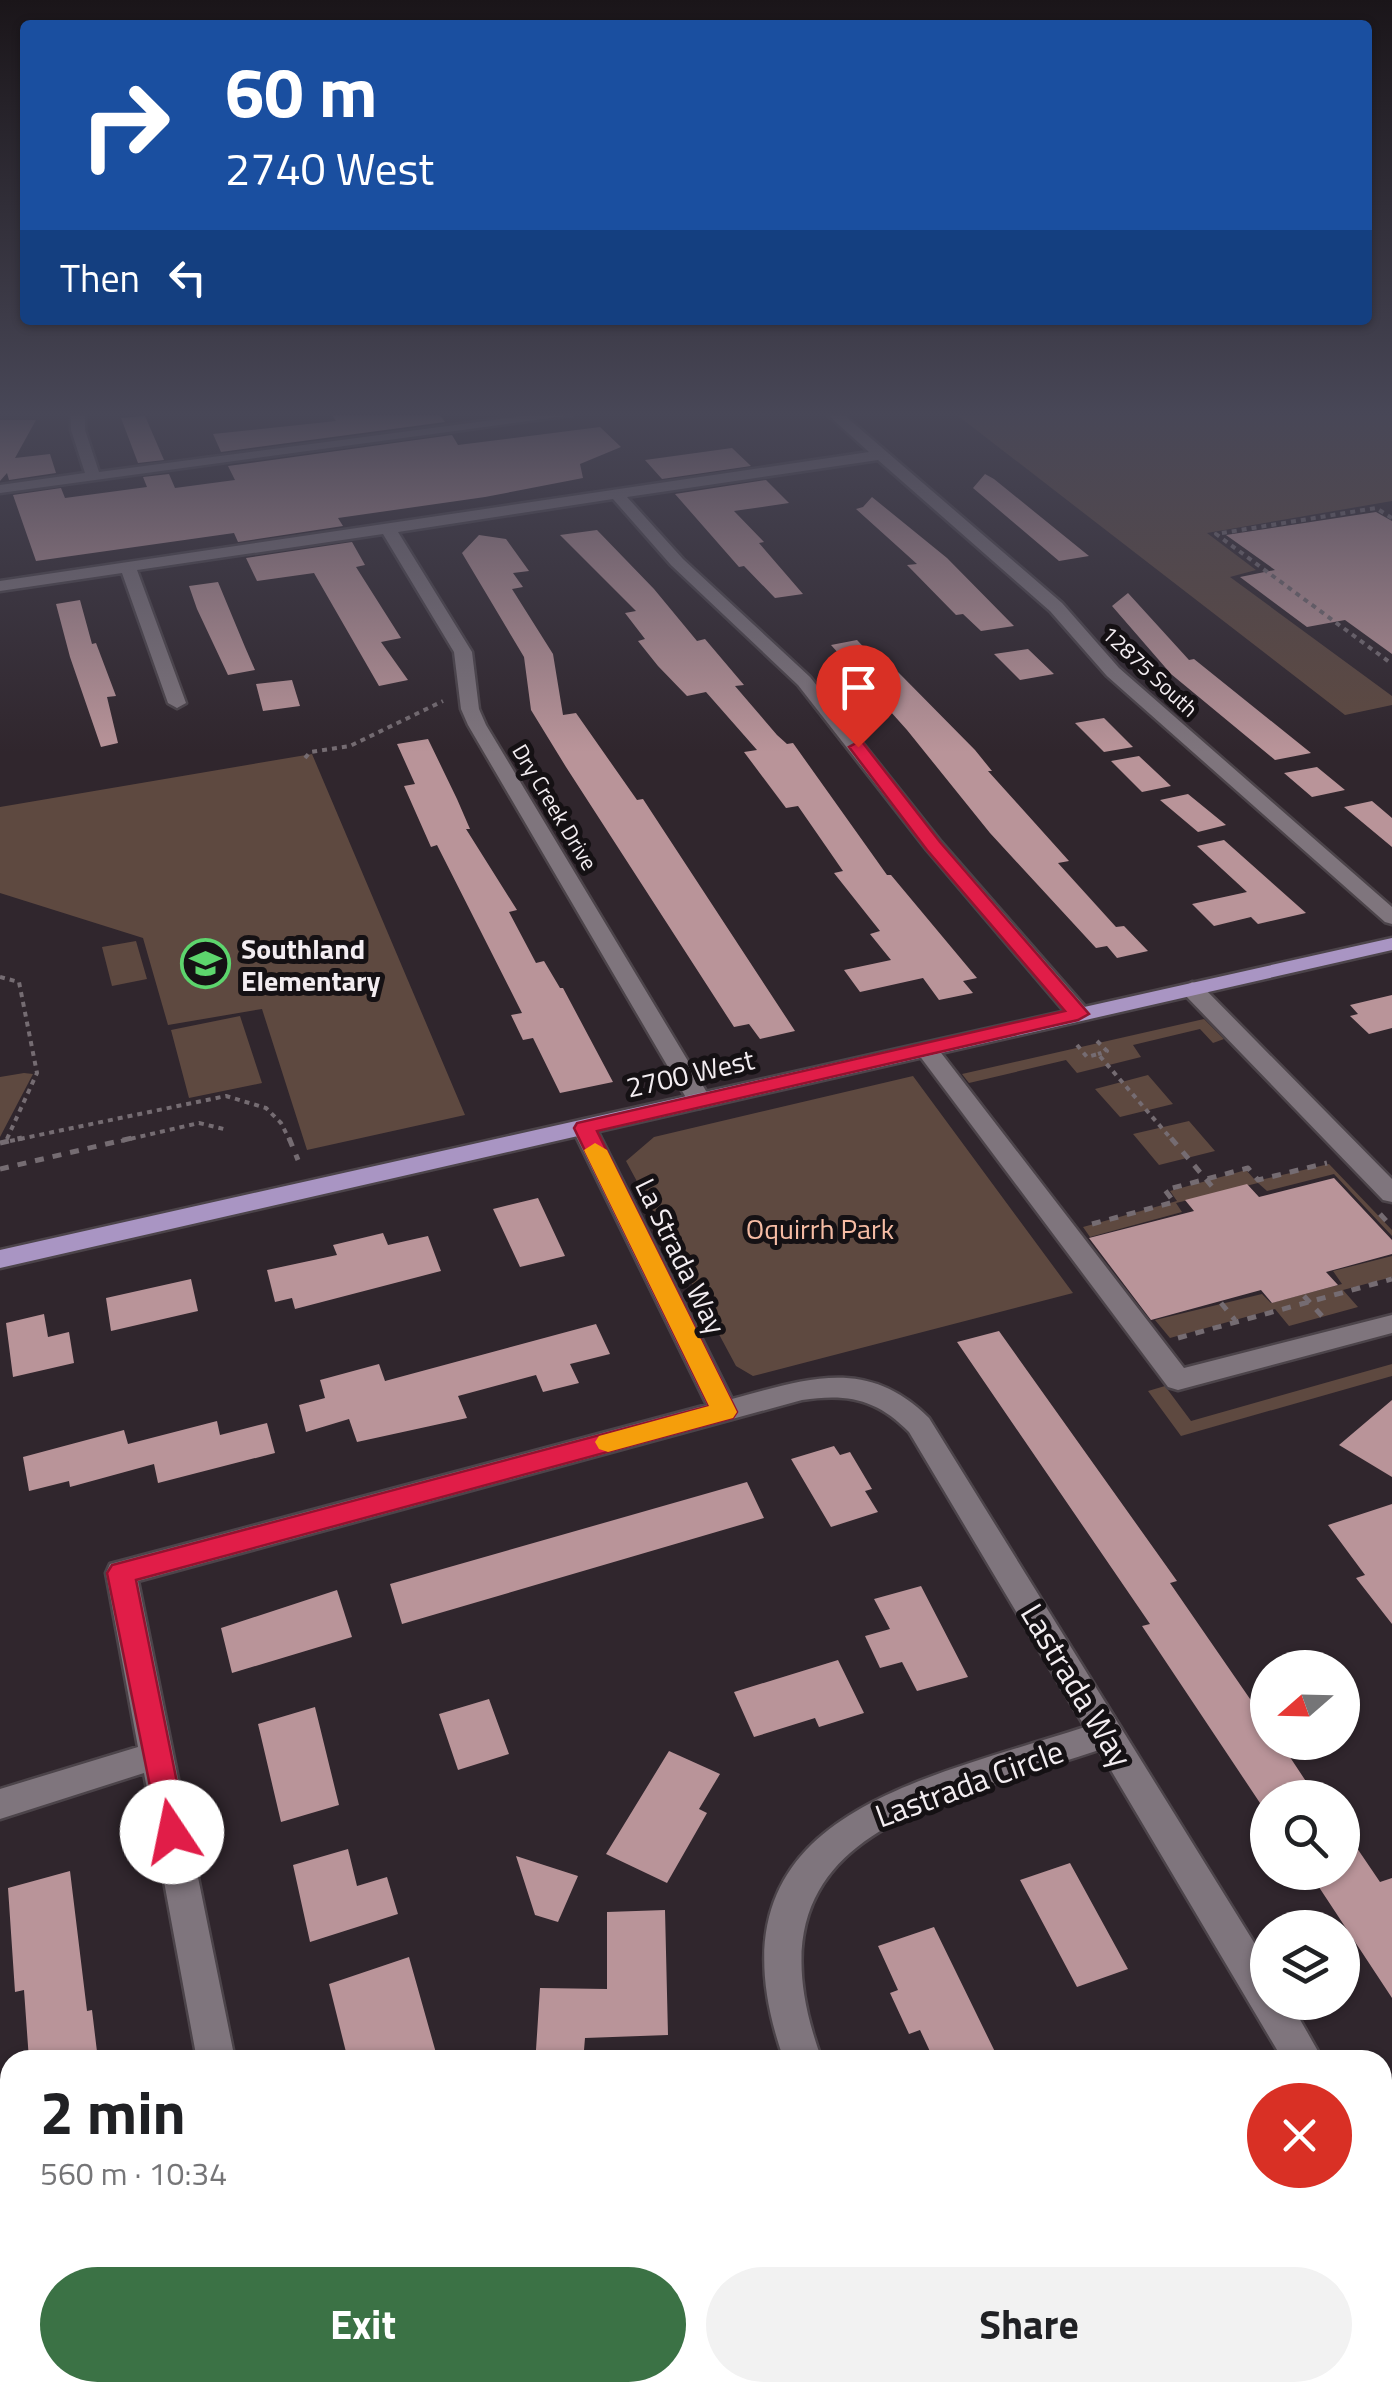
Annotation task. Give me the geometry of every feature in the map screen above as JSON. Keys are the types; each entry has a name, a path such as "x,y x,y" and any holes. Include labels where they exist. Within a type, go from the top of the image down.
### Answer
{"main road":[{"name":"2700 West","path":"0,1259 1392,944"}],"street":[{"path":"0,586 408,527"},
{"path":"645,527 676,562 804,681 934,846 1078,1014"},
{"name":"12875 South","path":"963,527 1067,618 1113,672 1392,918"},
{"name":"Dry Creek Drive","path":"390,530 462,652 470,710 477,725 700,1102"},
{"path":"128,568 178,704"},
{"path":"1192,988 1392,1194"},
{"path":"927,1050 1178,1380 1392,1324"},
{"name":"La Strada Way","path":"584,1128 724,1412"},
{"name":"Lastrada Way","path":"724,1412 818,1387 868,1388 897,1403 919,1425 1250,1971"},
{"path":"214,2050 121,1573 724,1412"},
{"name":"Lastrada Circle","path":"801,2050 780,1987 781,1934 798,1889 824,1850 863,1822 910,1802 1106,1734"},
{"path":"0,1804 157,1756"},
{"name":"Lastrada Way","path":"1280,2020 1298,2050"}],"path":[{"path":"1259,527 1216,534 1392,664"},
{"path":"305,758 310,752 350,746 443,701"},
{"path":"0,977 19,982 37,1073 3,1142"},
{"path":"1077,1046 1087,1057 1107,1052 1098,1041"},
{"path":"1098,1054 1215,1190"},
{"path":"3,1142 226,1096 263,1104 276,1113 298,1160"},
{"path":"0,1169 198,1123 228,1130"},
{"path":"1078,1228 1174,1202 1165,1190 1206,1178 1248,1168 1258,1180 1330,1162"},
{"path":"1367,1201 1392,1227"},
{"path":"1166,1341 1392,1278"},
{"path":"1307,1299 1322,1316"},
{"path":"1221,1303 1236,1322"}],"green space":[{"path":"1102,527 1241,527 1207,533 1256,570 1230,577 1392,696 1392,705 1345,715"},
{"path":"312,754 465,1115 307,1150 262,1009 168,1025 143,938 0,893 0,807"},
{"path":"136,941 147,979 112,986 102,947"},
{"path":"240,1016 262,1083 189,1098 171,1030"},
{"path":"1204,1019 1224,1039 1213,1043 1200,1029 1133,1045 1141,1057 1077,1073 1066,1060 969,1083 962,1074"},
{"path":"33,1074 0,1137 0,1077"},
{"path":"1148,1075 1173,1104 1120,1117 1095,1089"},
{"name":"Oquirrh Park","path":"913,1076 1073,1293 753,1376 736,1366 626,1161 654,1137"},
{"path":"1189,1121 1215,1151 1159,1165 1133,1134"},
{"path":"1329,1164 1392,1230 1392,1236 1334,1174 1267,1191 1258,1183 1176,1203 1182,1212 1090,1237 1083,1227 1177,1201 1170,1191 1246,1170 1256,1181"},
{"path":"1392,1256 1392,1277 1343,1290 1358,1307 1289,1326 1275,1309 1170,1338 1155,1320 1262,1294 1271,1303 1342,1284 1333,1271"},
{"path":"1392,1364 1392,1376 1181,1436 1148,1391 1165,1386 1191,1421"}],"building":[{"path":"24,527 336,527 238,542 234,533 36,561"},
{"path":"704,527 750,527 803,594 775,598 744,566 739,567"},
{"path":"876,527 909,527 947,558 1014,626 981,631 963,614 956,615 907,565 917,564"},
{"path":"1019,527 1053,527 1089,556 1059,561"},
{"path":"1278,527 1392,527 1392,654 1345,620 1307,627 1240,577 1275,570 1226,535"},
{"path":"597,530 697,641 705,639 744,685 735,686 777,735 787,744 793,743 887,875 891,875 977,978 963,981 973,993 939,1000 923,978 860,992 844,970 891,960 870,934 880,931 834,873 843,871 798,806 786,808 744,752 757,750 706,692 687,696 658,666 638,641 645,639 625,613 636,611 560,535"},
{"path":"479,535 506,539 529,571 513,573 523,587 512,589 553,654 563,715 576,713 637,800 643,799 795,1031 760,1039 749,1024 734,1027 566,767 531,710 524,657 462,553"},
{"path":"352,542 365,565 356,567 401,638 381,642 408,680 379,686 314,573 257,581 246,558"},
{"path":"218,582 255,670 228,675 197,609 189,586"},
{"path":"1128,593 1189,660 1194,659 1311,753 1275,760 1171,674 1112,606"},
{"path":"80,600 92,644 96,643 116,696 107,697 118,743 101,747 56,604"},
{"path":"857,640 889,674 898,672 975,750 992,771 988,771 1069,861 1058,863 1116,927 1124,926 1148,951 1117,958 1107,946 1096,948 990,833 907,730 831,645"},
{"path":"1028,649 1054,674 1020,680 994,654"},
{"path":"292,680 300,706 263,711 256,684"},
{"path":"1104,718 1133,747 1104,752 1075,723"},
{"path":"428,739 470,829 466,829 517,910 509,912 536,963 544,961 563,988 613,1082 560,1093 533,1038 523,1040 511,1015 522,1013 437,845 431,847 404,786 415,784 397,744"},
{"path":"1139,756 1171,786 1142,792 1111,761"},
{"path":"1317,767 1345,790 1312,797 1284,773"},
{"path":"1188,794 1226,825 1198,832 1160,800"},
{"path":"1372,801 1392,818 1392,847 1344,807"},
{"path":"1224,840 1306,913 1258,924 1251,917 1214,926 1192,904 1247,892 1197,846"},
{"path":"1392,995 1392,1028 1369,1034 1350,1016 1358,1014 1350,1005"},
{"path":"1334,1178 1392,1240 1392,1254 1326,1272 1338,1285 1272,1303 1261,1290 1151,1320 1089,1238 1194,1211 1185,1200 1247,1184 1259,1197"},
{"path":"538,1198 565,1256 520,1267 493,1209"},
{"path":"383,1233 388,1245 428,1236 441,1271 295,1309 292,1298 275,1302 267,1270 337,1255 333,1245"},
{"path":"191,1279 198,1311 111,1331 106,1298"},
{"path":"44,1314 48,1337 69,1332 74,1363 13,1377 6,1323"},
{"path":"596,1324 610,1354 570,1364 579,1383 543,1392 536,1375 458,1396 467,1418 357,1442 349,1419 306,1432 299,1405 325,1398 320,1380 379,1364 385,1381"},
{"path":"999,1331 1177,1581 1170,1583 1250,1699 1250,1760 1292,1760 1305,1780 1250,1780 1250,1788 1142,1626 1150,1624 957,1342"},
{"path":"1392,1400 1392,1477 1339,1445"},
{"path":"217,1421 220,1435 267,1423 275,1453 158,1483 154,1464 70,1487 69,1481 29,1491 23,1457 124,1430 128,1444"},
{"path":"834,1446 840,1455 850,1452 872,1489 865,1491 878,1512 831,1527 791,1459"},
{"path":"747,1482 764,1518 402,1624 390,1584"},
{"path":"1392,1504 1392,1624 1356,1578 1365,1575 1328,1525"},
{"path":"921,1586 968,1677 917,1691 902,1662 880,1668 865,1636 890,1629 874,1599"},
{"path":"337,1590 352,1637 232,1673 221,1628"},
{"path":"838,1660 864,1713 819,1727 815,1718 754,1737 734,1692"},
{"path":"489,1699 509,1754 458,1770 439,1714"},
{"path":"315,1707 339,1805 281,1822 258,1724"},
{"path":"669,1751 720,1774 699,1809 707,1813 667,1883 606,1854"},
{"path":"348,1849 357,1886 387,1877 398,1914 310,1942 293,1865"},
{"path":"1360,1853 1380,1882 1392,1878 1392,1998 1360,1949 1360,1910 1334,1910 1321,1890 1360,1890"},
{"path":"516,1856 578,1876 558,1922 535,1915"},
{"path":"1070,1863 1128,1969 1077,1987 1020,1880"},
{"path":"70,1871 87,2011 92,2010 97,2050 28,2050 24,1990 15,1992 8,1888"},
{"path":"665,1910 668,2035 585,2038 584,2050 536,2050 540,1988 607,1989 607,1912"},
{"path":"934,1927 994,2050 929,2050 920,2030 909,2034 890,1993 898,1990 878,1946"},
{"path":"409,1957 435,2050 346,2050 329,1984"}],"slow traffic":[{"path":"595,1150 724,1412 608,1442"}],"place":[{"name":"Southland Elementary","path":"206,964"}],"route":[{"path":"172,1832 121,1573 724,1412 584,1128 1078,1014 934,846 858,747"}]}
